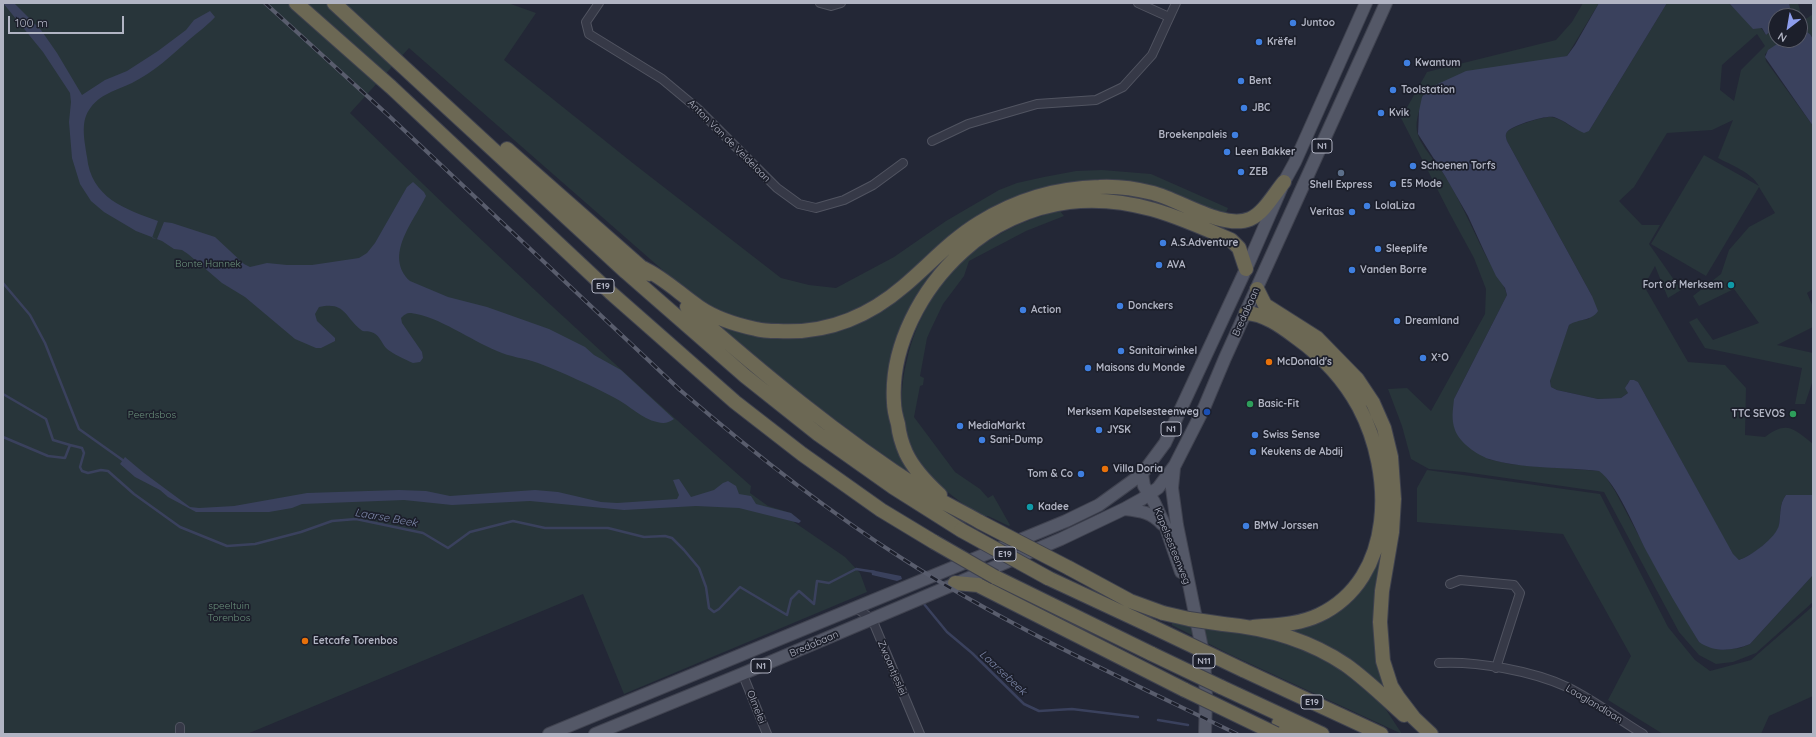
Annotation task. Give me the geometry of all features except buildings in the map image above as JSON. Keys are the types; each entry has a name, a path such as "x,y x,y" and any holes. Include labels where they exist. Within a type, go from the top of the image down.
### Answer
{"highway":[{"name":"E19","path":"296,3 392,87 610,292 735,402 814,463 881,510 1019,590 1322,734"},
{"name":"E19","path":"334,3 626,272 745,376 818,434 893,487 961,530 1048,578 1381,734"},
{"path":"432,92 456,106 753,365 825,422 922,490 1130,601 1164,613 1189,619 1254,627 1286,625 1319,615 1343,598 1362,579 1372,559 1380,529 1383,498 1382,474 1369,429 1359,406 1343,382 1321,357 1288,331 1262,316 1254,313 1246,313"},
{"path":"643,268 659,275 701,308 728,321 758,330 796,332 817,330 835,326 869,311 902,288 945,249 978,224 1009,206 1046,194 1095,187 1121,188 1153,194 1219,219 1238,222 1256,215 1284,182"},
{"path":"959,510 933,488 906,453 899,430 894,404 895,372 910,324 926,294 940,274 963,250 990,230 1039,208 1068,202 1096,200 1120,202 1159,210 1182,218 1231,240 1239,248 1246,269"},
{"path":"1256,288 1265,305 1317,338 1357,379 1373,402 1384,428 1391,457 1394,499 1392,532 1382,592 1380,615 1382,654 1387,675 1398,697 1414,718 1431,734"},
{"path":"955,583 978,585 1185,690 1276,734"},
{"path":"1254,627 1307,644 1346,666 1368,682 1425,734"},
{"path":"1221,687 1298,734"}],"main road":[{"name":"Bredabaan","path":"549,734 635,697 854,609 1066,520 1099,505 1142,474 1165,443 1246,269 1284,182 1295,162 1366,3"},
{"name":"Bredabaan","path":"595,734 1032,551 1124,510 1153,492 1174,465 1204,408 1256,288 1386,3"},
{"path":"1208,351 1210,359 1213,361 1221,362 1225,358"},
{"name":"Kapelsesteenweg","path":"1172,526 1172,488 1174,465"},
{"name":"Kapelsesteenweg","path":"1142,474 1172,526 1189,589 1204,658 1206,696 1205,734"},
{"path":"1124,510 1146,511 1172,526"}],"street":[{"name":"Anton Van de Veldelaan","path":"599,3 586,22 590,34 662,79 698,108 777,188 799,204 816,208 844,200 873,185 903,163"},
{"path":"820,3 830,6 841,3"},
{"path":"1138,3 1169,17"},
{"path":"932,141 968,124 1037,104 1096,100 1123,87 1152,55 1176,3"},
{"path":"1025,536 1032,551"},
{"path":"1450,584 1460,580 1514,585 1520,593 1496,668"},
{"path":"854,609 872,619"},
{"name":"Zwaantjeslei","path":"872,619 920,734"},
{"name":"Laaglandlaan","path":"1439,663 1462,662 1534,675 1567,687 1643,734"},
{"name":"Olmelei","path":"745,680 767,734"}],"green space":[{"path":"3,3 508,3 536,13 504,60 634,164 781,278 809,285 836,288 894,257 946,221 999,190 1017,183 1076,171 1102,170 1151,174 1228,208 1225,215 1162,189 1066,184 901,280 870,303 843,316 827,321 793,325 776,325 743,319 715,309 682,287 409,48 350,113 548,302 751,486 750,493 768,506 791,513 797,518 794,522 845,557 860,573 867,592 624,694 583,594 247,734 3,734"},
{"path":"1583,3 1599,3 1567,56 1443,83 1429,88 1419,110 1417,123 1418,135 1426,150 1442,171 1461,204 1507,295 1454,399 1488,459 1510,464 1599,471 1604,474 1615,491 1649,555 1699,642 1721,650 1740,648 1750,644 1813,575 1813,602 1756,653 1733,662 1716,664 1699,655 1679,632 1604,492 1464,472 1429,469 1411,459 1402,426 1388,389 1407,388 1431,411 1485,314 1486,289 1474,258 1401,118 1427,72 1556,40 1572,22"},
{"path":"1667,3 1729,3 1763,30 1766,35 1768,33 1768,48 1773,48 1765,54 1766,61 1813,126 1813,289 1807,293 1813,307 1813,327 1777,345 1813,353 1813,380 1805,404 1795,404 1802,368 1705,348 1689,322 1697,318 1713,340 1759,323 1734,289 1699,306 1693,296 1721,274 1729,250 1749,227 1775,213 1759,187 1706,276 1651,244 1704,155 1759,186 1746,173 1718,158 1733,120 1712,130 1667,133 1634,187 1619,201 1642,225 1660,225 1649,244 1681,290 1668,298 1655,266 1644,286 1688,362 1725,365 1746,388 1745,435 1765,437 1779,429 1790,428 1801,434 1813,444 1813,495 1786,495 1781,506 1777,531 1756,551 1739,560 1733,555 1638,382 1631,380 1628,382 1628,393 1621,398 1598,399 1557,390 1551,387 1551,373 1569,325 1574,321 1589,319 1592,296 1507,141 1506,135 1507,132 1515,127 1547,117 1556,118 1573,128 1589,131","holes":["1757,34 1765,46 1741,70 1734,101 1720,90 1722,65"]},
{"path":"1789,3 1798,3 1799,8 1790,8"},
{"path":"1813,14 1813,39 1808,33 1808,18"},
{"path":"1060,211 1064,216 1026,231 969,261 964,276 943,304 927,338 920,376 924,378 923,385 920,386 914,417 955,472 980,489 988,498 993,495 1010,525 1009,526 988,516 984,517 962,503 941,486 923,467 906,434 902,413 903,381 907,360 916,332 928,306 943,283 961,263 982,245 1006,231 1032,219"},
{"path":"974,231 948,261 892,375 914,476 793,388 711,318 740,330 776,338 806,336 846,326"},
{"path":"1427,470 1600,494 1668,627 1695,660 1710,671 1751,660 1813,606 1813,696 1769,716 1761,734 1663,734 1608,700 1631,656 1563,534 1417,522 1417,488"},
{"path":"1385,509 1382,571 1392,695 1284,628 1348,598"},
{"path":"1172,623 1212,630 1241,632 1295,643 1348,671 1383,705 1402,734 1229,654 1172,625"}],"water":[{"path":"3,3 14,3 41,30 57,53 82,95 105,80 127,71 158,51 186,30 194,20 210,11 215,17 170,57 140,79 103,96 93,105 86,115 84,139 90,171 95,183 112,200 134,212 158,221 152,237 136,231 104,212 91,201 80,184 72,158 69,122 71,102 70,93 43,52"},
{"path":"1599,3 1667,3 1589,131 1584,133 1558,118 1550,117 1537,119 1515,126 1507,132 1506,135 1507,141 1592,296 1598,311 1592,317 1569,325 1550,381 1551,387 1557,390 1598,399 1621,398 1628,393 1625,388 1630,380 1638,382 1733,554 1739,560 1756,551 1768,541 1777,530 1781,506 1786,495 1813,495 1813,575 1750,644 1737,648 1724,650 1717,649 1705,646 1699,642 1643,545 1620,497 1606,477 1599,471 1515,465 1489,459 1474,451 1460,439 1457,435 1453,422 1454,399 1507,295 1505,288 1496,276 1468,216 1418,134 1419,111 1422,97 1429,88 1466,71 1567,56"},
{"path":"1729,3 1789,3 1790,8 1768,8 1768,33 1766,35 1762,28 1753,29"},
{"path":"1808,33 1813,39 1813,126 1765,57 1768,50 1771,48 1808,48"},
{"path":"413,182 424,192 426,196 403,238 400,250 399,261 402,271 410,281 448,297 487,307 549,329 585,347 594,355 621,370 674,419 664,423 651,420 615,398 577,379 538,363 502,353 444,324 422,315 408,313 401,318 402,323 422,352 423,358 420,362 413,363 391,352 386,348 376,334 370,331 361,330 344,311 334,306 319,307 315,314 317,321 335,338 335,341 321,348 316,348 295,339 245,297 222,283 188,254 182,250 174,249 157,239 164,222 172,223 215,237 244,264 250,267 267,263 312,265 359,258 367,253 375,243 407,187"},
{"path":"125,457 190,507 199,508 234,506 307,493 399,490 426,491 450,496 535,490 558,492 601,502 617,503 677,499 679,495 673,480 679,479 691,497 714,490 728,481 736,486 739,494 751,496 756,504 791,513 801,521 799,523 739,508 696,506 624,510 530,501 452,505 404,500 302,504 292,508 269,512 196,512 135,477 120,464"},
{"path":"871,570 901,576 902,579 897,581 872,575"}],"waterway":[{"path":"3,283 30,315 45,343 79,429 124,461"},
{"path":"3,394 46,419 53,440 70,445"},
{"name":"Laarse Beek","path":"3,437 48,456 65,458 70,445 82,448 84,453 80,467 82,471 88,473 101,470 108,471 134,494 180,527 227,546 255,544 301,532 332,521 356,519 423,533 448,548 470,532 513,521 545,528 608,528 644,537 665,536 672,538 699,568 706,587 709,608 714,612 719,609 740,587 787,615 791,599 799,591 814,604 817,581 829,583 856,569 875,572"},
{"name":"Laarsebeek","path":"924,604 947,632 972,653 1024,704 1039,711 1072,709 1138,717"},
{"name":"Laarsebeek","path":"1158,720 1188,725"}],"railway":[{"path":"265,3 388,115 680,390 788,479 874,540 943,584 1025,630 1237,734"}],"place":[{"name":"Juntoo","path":"1293,23"},
{"name":"Krëfel","path":"1259,42"},
{"name":"Kwantum","path":"1407,63"},
{"name":"Bent","path":"1241,81"},
{"name":"Toolstation","path":"1393,90"},
{"name":"JBC","path":"1244,108"},
{"name":"Kvik","path":"1381,113"},
{"name":"Broekenpaleis","path":"1235,135"},
{"name":"Leen Bakker","path":"1227,152"},
{"name":"Schoenen Torfs","path":"1413,166"},
{"name":"ZEB","path":"1241,172"},
{"name":"Shell Express","path":"1341,173"},
{"name":"E5 Mode","path":"1393,184"},
{"name":"LolaLiza","path":"1367,206"},
{"name":"Veritas","path":"1352,212"},
{"name":"A.S.Adventure","path":"1163,243"},
{"name":"Sleeplife","path":"1378,249"},
{"name":"AVA","path":"1159,265"},
{"name":"Vanden Borre","path":"1352,270"},
{"name":"Fort of Merksem","path":"1731,285"},
{"name":"Donckers","path":"1120,306"},
{"name":"Action","path":"1023,310"},
{"name":"Dreamland","path":"1397,321"},
{"name":"Sanitairwinkel","path":"1121,351"},
{"name":"X²O","path":"1423,358"},
{"name":"McDonald's","path":"1269,362"},
{"name":"Maisons du Monde","path":"1088,368"},
{"name":"Basic-Fit","path":"1250,404"},
{"name":"Merksem Kapelsesteenweg","path":"1207,412"},
{"name":"TTC SEVOS","path":"1793,414"},
{"name":"MediaMarkt","path":"960,426"},
{"name":"JYSK","path":"1099,430"},
{"name":"Swiss Sense","path":"1255,435"},
{"name":"Sani-Dump","path":"982,440"},
{"name":"Keukens de Abdij","path":"1253,452"},
{"name":"Villa Doria","path":"1105,469"},
{"name":"Tom & Co","path":"1081,474"},
{"name":"Kadee","path":"1030,507"},
{"name":"BMW Jorssen","path":"1246,526"},
{"name":"Eetcafe Torenbos","path":"305,641"}],"park label":[{"name":"Bonte Hannek","path":"208,264"},
{"name":"Peerdsbos","path":"152,415"},
{"name":"speeltuin Torenbos","path":"229,612"}]}
